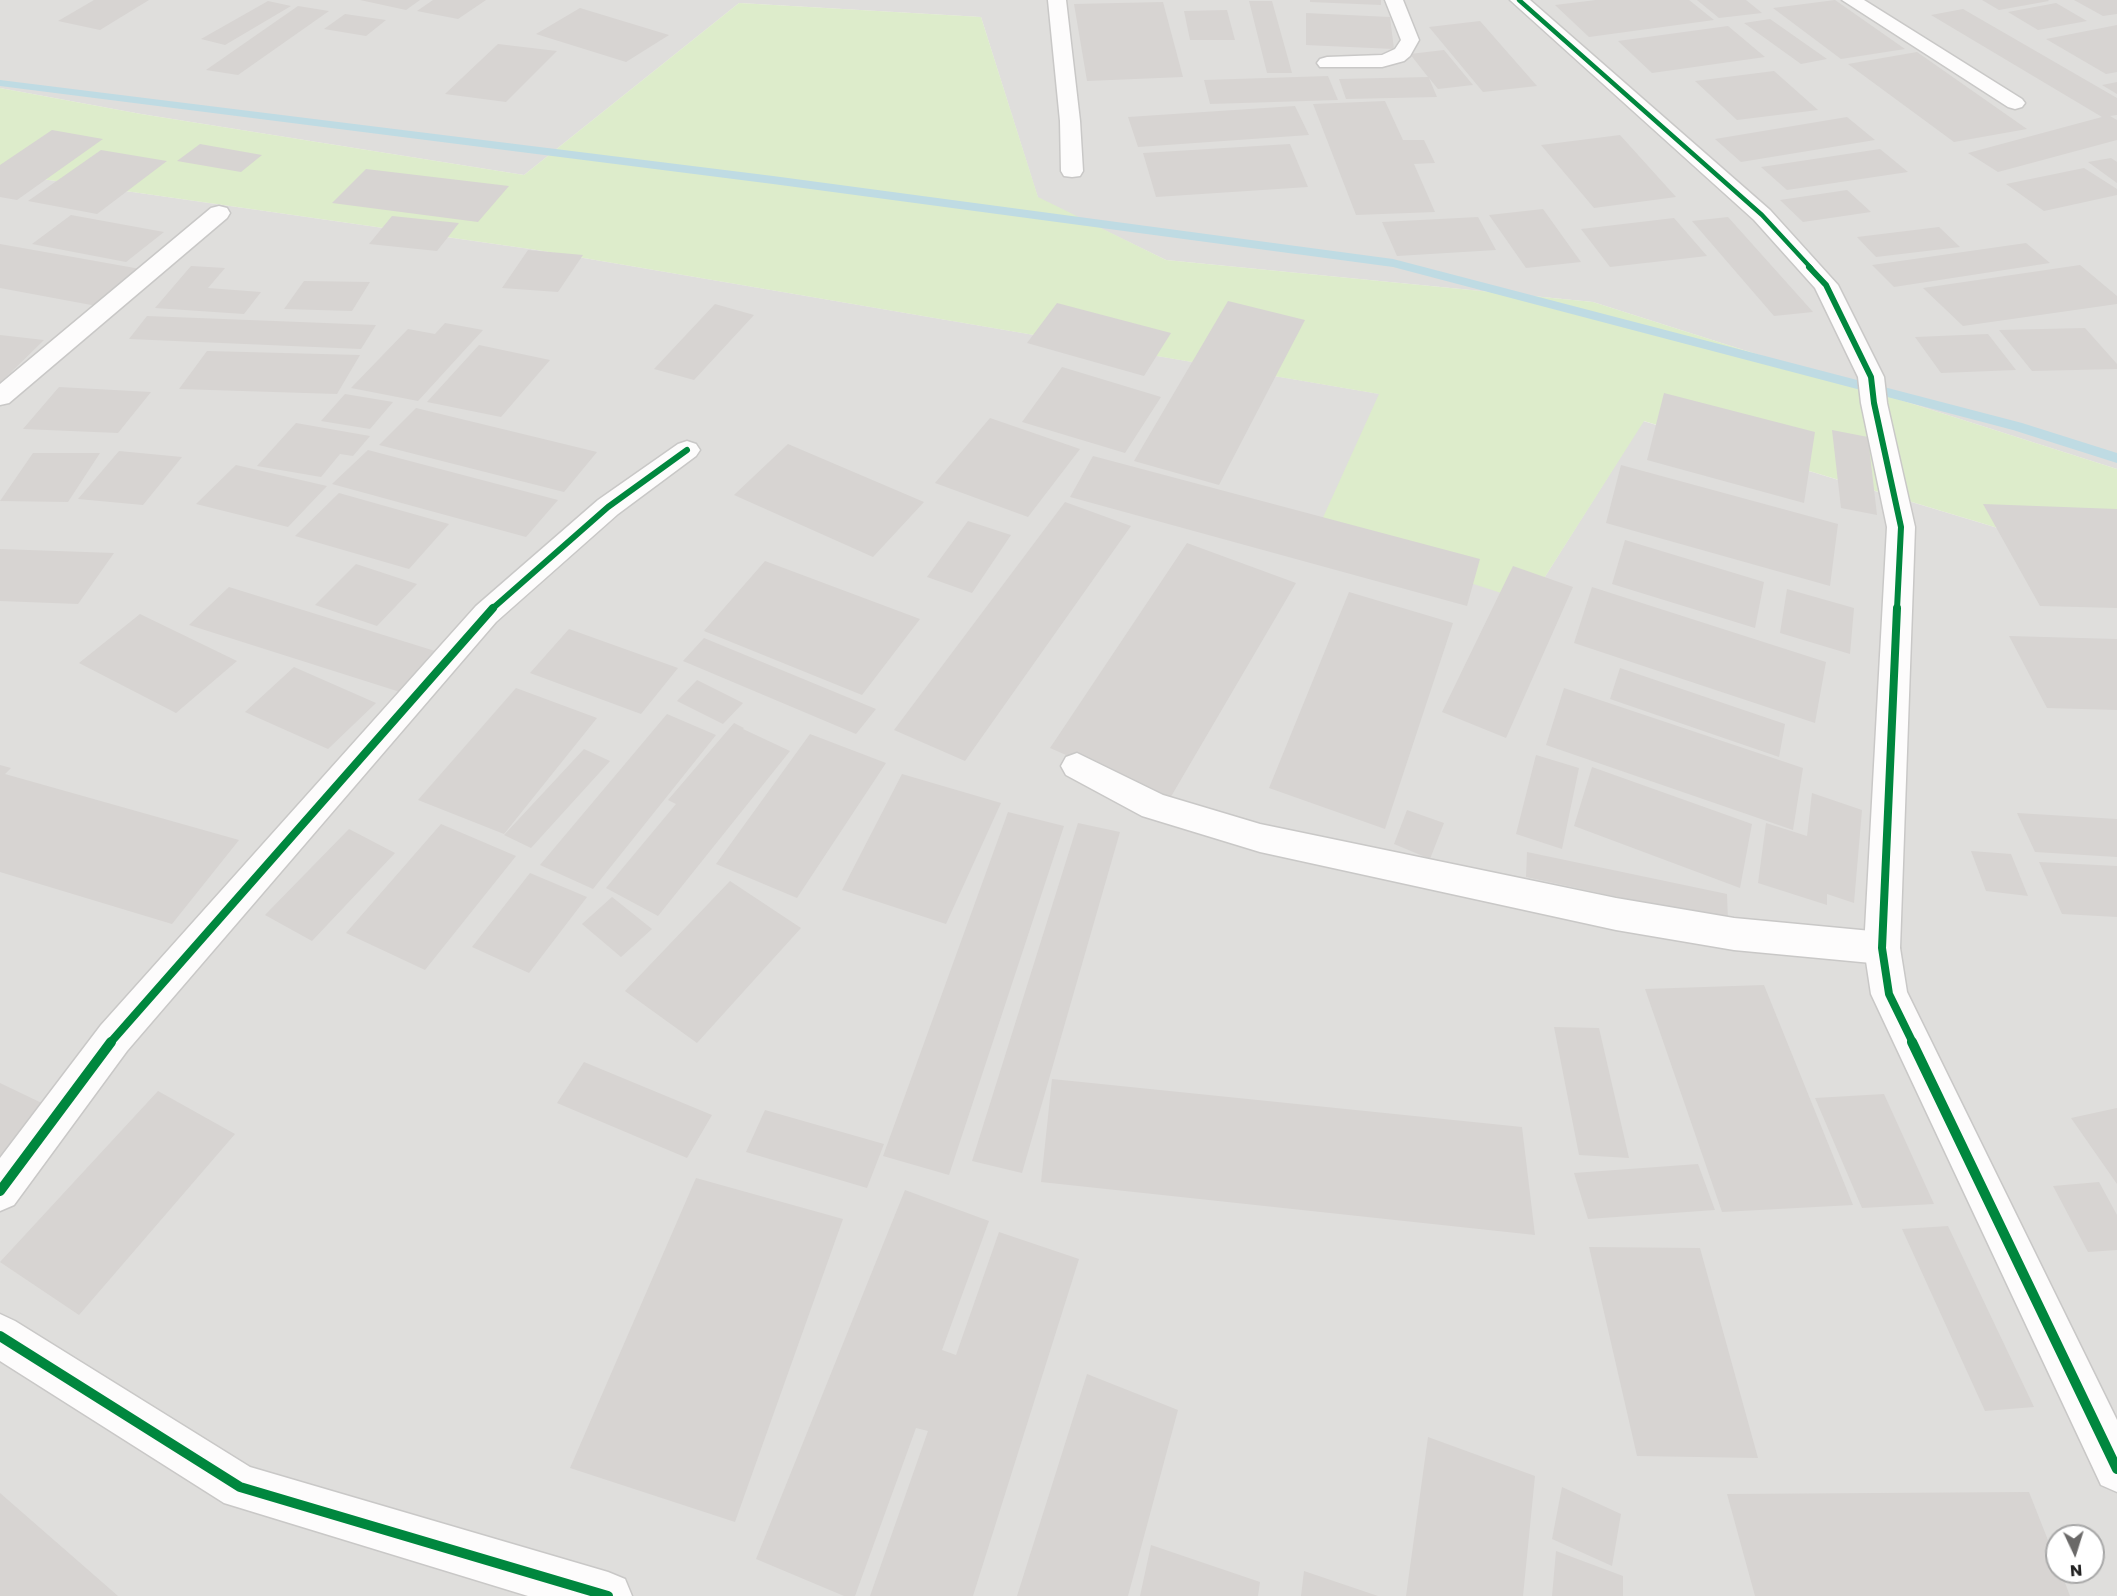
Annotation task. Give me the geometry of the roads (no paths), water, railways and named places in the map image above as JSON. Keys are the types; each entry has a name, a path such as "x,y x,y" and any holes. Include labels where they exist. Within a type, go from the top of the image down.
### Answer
{"street":[{"path":"1057,0 1070,122 1072,171"},
{"path":"1327,63 1382,61 1397,57 1410,40 1394,0"},
{"path":"1519,0 1762,214 1826,285 1872,390 1902,527 1882,948 1889,994 2117,1469"},
{"path":"1851,0 2015,103"},
{"path":"0,397 219,213"},
{"path":"0,1191 114,1038 486,614 608,507 687,450"},
{"path":"1077,766 1154,806 1260,838 1616,914 1734,934 1882,948"},
{"path":"0,1335 240,1488 608,1596"}],"waterway":[{"path":"0,83 773,180 1393,263 2017,426 2117,458"}]}
